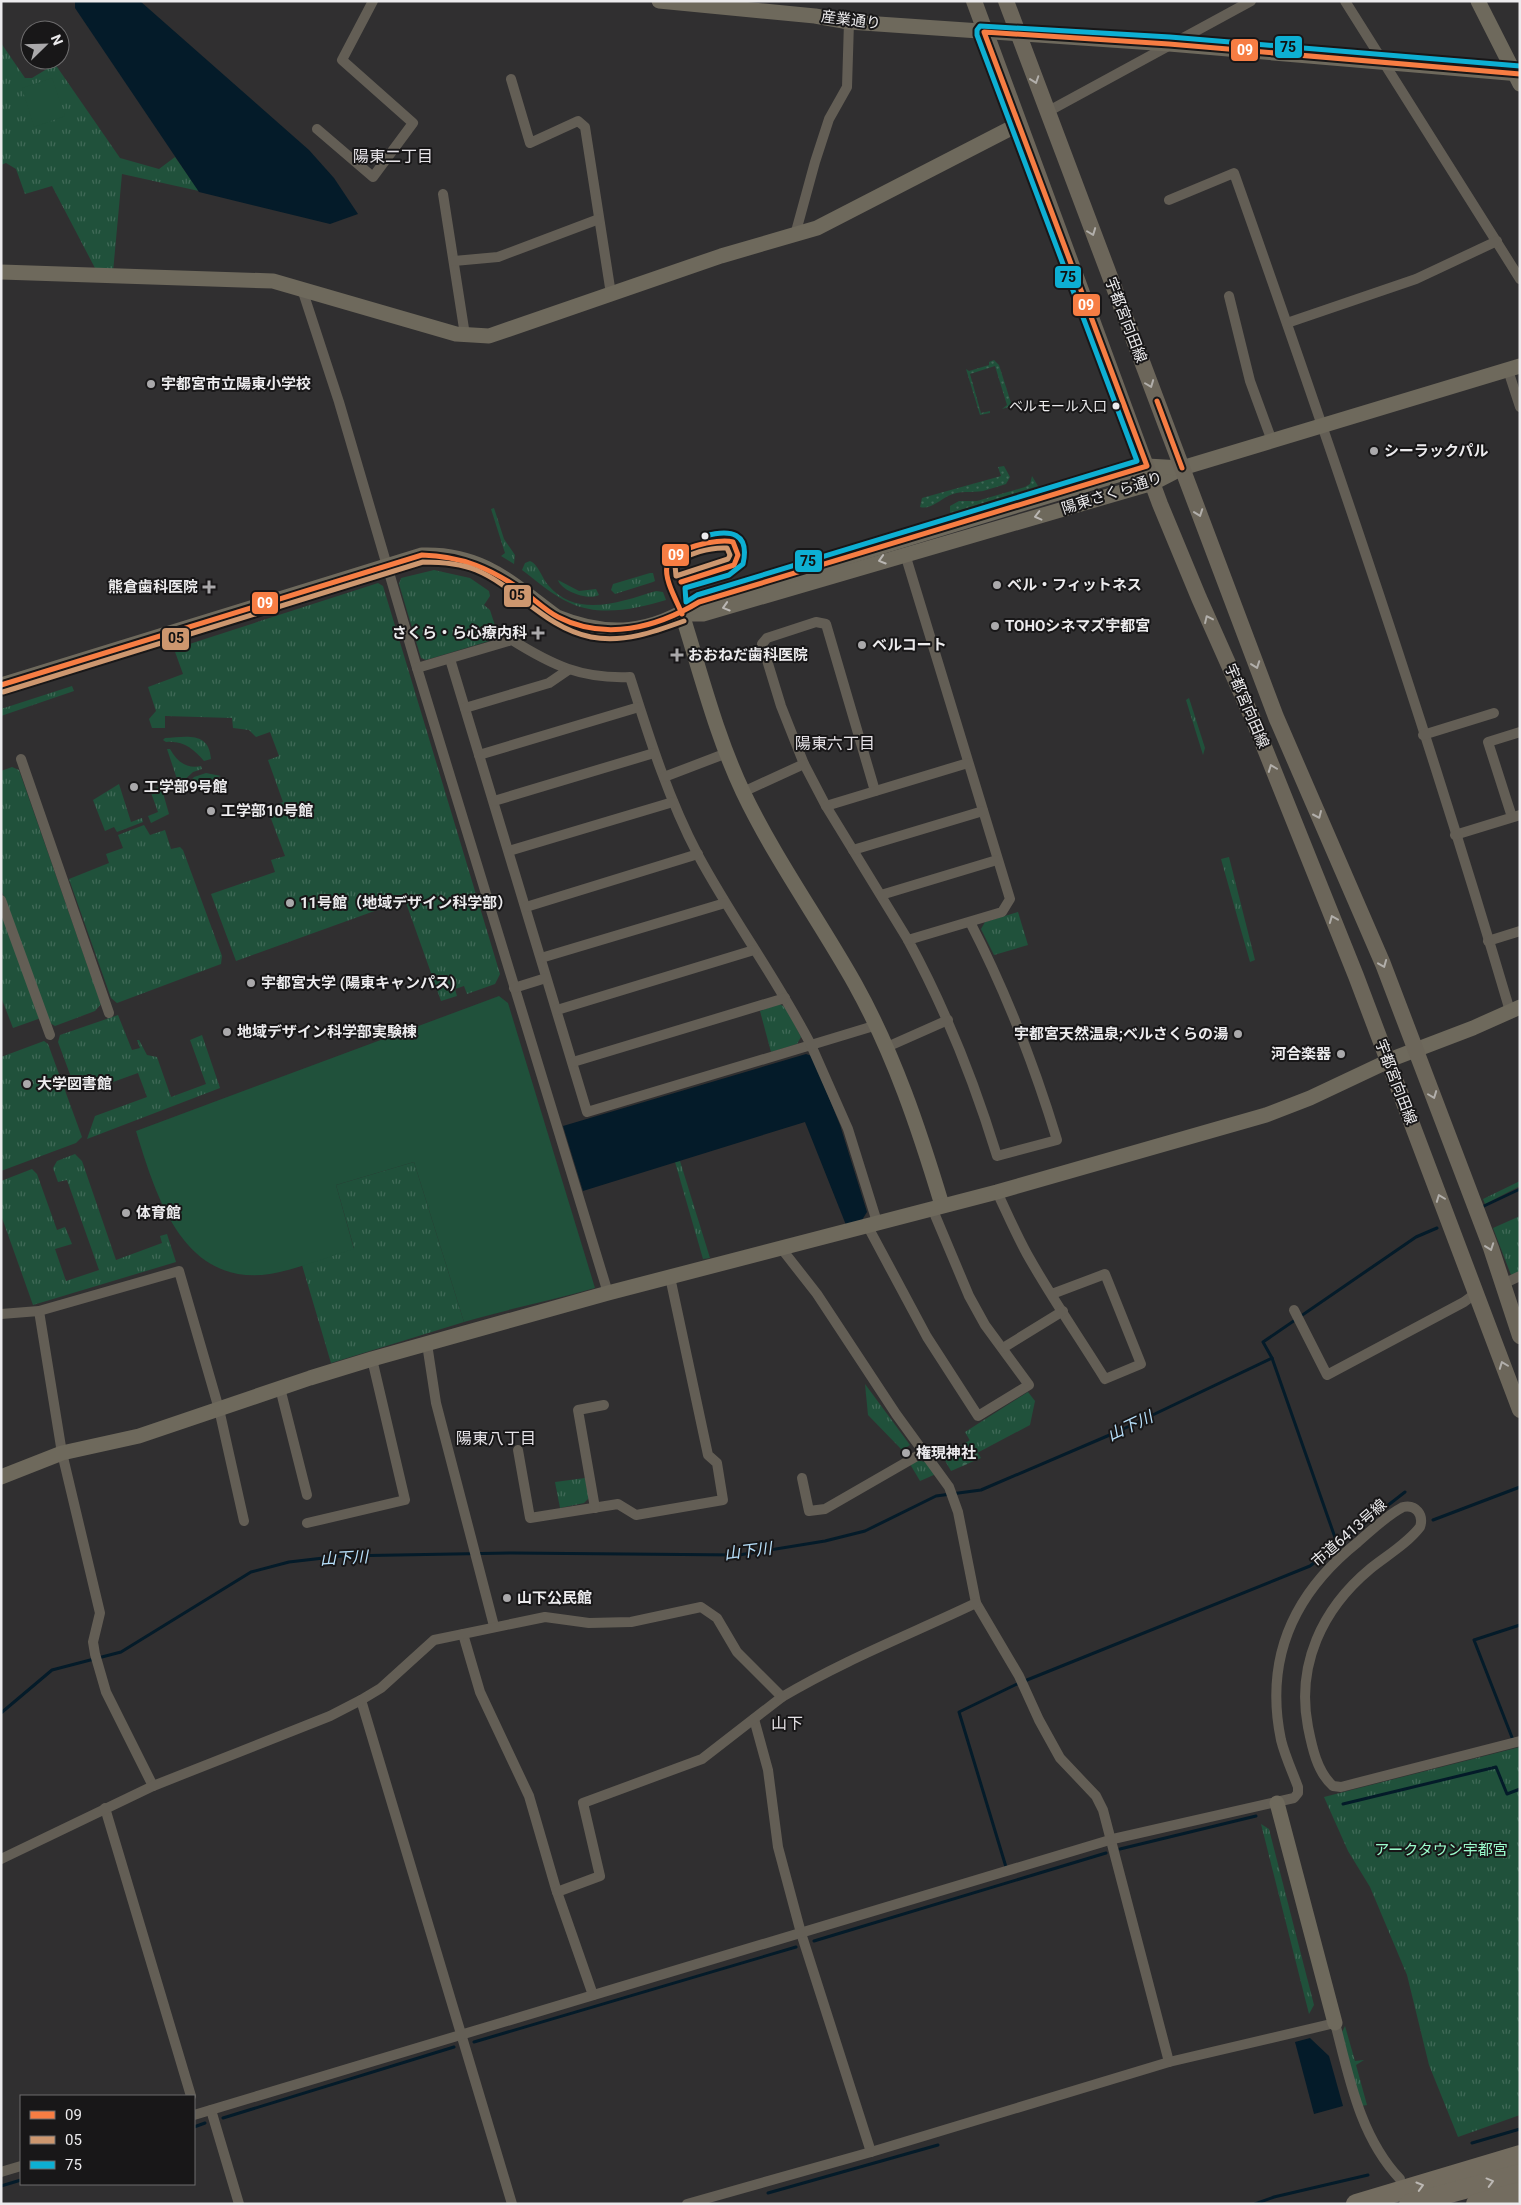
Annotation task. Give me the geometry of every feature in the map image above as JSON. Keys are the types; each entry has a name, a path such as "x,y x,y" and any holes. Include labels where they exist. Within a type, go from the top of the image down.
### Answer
{"highway":[{"path":"1356,2204 1520,2155"},
{"path":"1410,2204 1520,2174"},
{"path":"1476,2204 1520,2192"}],"main road":[{"name":"宇都宮向田線","path":"974,1 1146,466 1199,598 1255,724 1388,1062 1520,1410"},
{"name":"宇都宮向田線","path":"1006,1 1046,112 1276,717 1383,964 1503,1284 1520,1336"}],"street":[{"path":"317,129 373,177 413,123 342,60 372,1"},
{"name":"産業通り","path":"659,1 815,16 849,22 1018,34"},
{"path":"1046,112 1138,64 1169,44 1251,1"},
{"path":"1345,1 1520,279"},
{"path":"1478,1 1518,77"},
{"path":"795,236 814,162 829,119 846,87 849,22"},
{"path":"1018,34 1169,44 1385,62 1518,77"},
{"path":"511,79 530,143 578,121 585,127 611,294"},
{"path":"1,272 272,281 456,334 489,336 721,256 795,236 817,228 1018,124"},
{"path":"1,1477 62,1452 139,1436 372,1359 608,1293 937,1206 997,1192 1278,1111 1388,1062 1515,1009 1488,941 1424,734 1287,323 1234,172 1169,200"},
{"path":"443,194 465,335"},
{"path":"454,261 498,257 599,219"},
{"path":"1287,323 1416,279 1496,241"},
{"path":"302,290 339,402 417,668 608,1293"},
{"path":"1229,296 1250,381 1272,441"},
{"path":"1182,468 1514,368 1520,408"},
{"name":"陽東さくら通り","path":"1,685 422,555 438,554 474,561 498,574 557,617 596,630 636,629 682,614 699,602 1146,466 1182,468"},
{"name":"陽東さくら通り","path":"682,614 702,614 1153,483 1182,468"},
{"path":"905,554 1010,899 1002,912 908,940"},
{"path":"417,668 512,640 542,659 568,670 606,678 630,677 654,753 673,802 698,854 725,903 785,998 811,1045 848,1129 872,1224 927,1337 978,1416 1029,1385 985,1325 970,1296 937,1206 909,1102 877,1025 831,942 778,858 743,792 727,753 682,614"},
{"path":"875,791 826,624 816,622 767,638 762,644 781,706 804,764 826,806 908,940 948,1020 968,1067 997,1156 1057,1140 1028,1048 989,958 970,922"},
{"path":"450,659 587,1112 877,1025"},
{"path":"465,708 549,683 568,670"},
{"path":"479,755 639,707"},
{"path":"1424,734 1494,713"},
{"path":"1455,834 1516,816 1488,742 1520,732"},
{"path":"494,801 654,753"},
{"path":"664,777 727,753"},
{"path":"21,759 109,1013"},
{"path":"826,806 968,763"},
{"path":"743,792 804,764"},
{"path":"509,851 673,802"},
{"path":"853,850 983,811"},
{"path":"526,907 698,854"},
{"path":"881,895 998,860"},
{"path":"1,900 50,1035"},
{"path":"541,958 725,903"},
{"path":"1488,941 1520,931"},
{"path":"557,1010 754,950"},
{"path":"514,988 546,978"},
{"path":"572,1062 785,998"},
{"path":"887,1047 948,1020"},
{"path":"997,1192 1027,1254 1105,1379 1141,1364 1106,1274 1052,1294"},
{"path":"781,1248 817,1294 949,1487 955,1504 976,1602 1020,1676 1024,1689 1060,1758 1096,1796 1109,1827 1170,2062"},
{"path":"1,1314 40,1311 179,1272 219,1409 244,1521"},
{"path":"1503,1284 1520,1276"},
{"path":"518,1450 530,1518 618,1504 636,1515 723,1500 717,1463 708,1455 670,1277"},
{"path":"1294,1310 1327,1375 1464,1302 1476,1293"},
{"path":"40,1311 62,1452 100,1613 93,1642 95,1654 103,1684 153,1786"},
{"path":"1003,1348 1063,1311"},
{"path":"427,1344 436,1403 494,1626"},
{"path":"307,1523 405,1500 372,1359"},
{"path":"280,1388 307,1495"},
{"path":"595,1508 578,1410 604,1405"},
{"path":"802,1478 809,1511 825,1509 924,1452"},
{"name":"市道6413号線","path":"1277,1803 1294,1798 1298,1793 1281,1741 1275,1695 1283,1646 1296,1612 1318,1580 1352,1546 1398,1509 1408,1506 1414,1507 1422,1517 1420,1527 1354,1582 1327,1616 1315,1641 1304,1690 1306,1714 1316,1757 1323,1774 1333,1786 1348,1785 1520,1741"},
{"path":"557,1892 600,1876 583,1803 702,1760 782,1697 838,1665 925,1628 976,1602"},
{"path":"1,1858 153,1786 330,1716 380,1688 434,1640 494,1626 545,1617 589,1623 631,1622 701,1608 709,1610 717,1618 737,1652 782,1697"},
{"path":"463,1634 480,1692 529,1796 557,1892 593,1995"},
{"path":"361,1700 512,2204"},
{"path":"754,1719 768,1770 778,1847 801,1933 871,2152"},
{"path":"195,2112 211,2110 1112,1839 1277,1803 1361,2115 1376,2146 1400,2179"},
{"path":"105,1808 191,2095"},
{"path":"687,2204 871,2152 1170,2062 1335,2023"},
{"path":"211,2110 239,2204"},
{"path":"1,2172 20,2166"}],"green space":[{"path":"1,43 25,78 32,78 45,70 59,70 120,158 159,169 175,157 199,191 122,174 113,272 96,270 52,186 25,194 16,169 6,163 1,165"},
{"path":"52,78 65,116 34,127 22,88"},
{"path":"994,360 999,365 1012,406 1002,409 1007,405 995,366 970,374 981,413 990,411 990,413 980,415 966,369 969,371 989,365 989,362"},
{"path":"1004,466 1010,477 1006,484 983,491 957,493 931,506 920,507 922,498 1001,476 998,467"},
{"path":"1032,476 1038,486 950,513 950,506 959,501 977,501 1025,487 1030,484"},
{"path":"494,508 504,539 515,555 514,564 501,556 505,553 491,509"},
{"path":"530,561 538,568 548,585 559,595 572,602 585,605 599,605 614,603 656,591 663,592 666,600 630,609 606,611 582,607 557,596 522,570 525,563"},
{"path":"434,570 470,578 489,591 490,596 484,605 490,610 499,638 426,660 421,658 399,584 401,578"},
{"path":"653,573 655,581 653,582 615,594 611,590 613,584"},
{"path":"558,580 579,591 596,589 599,595 589,597 576,594 564,588"},
{"path":"378,583 383,586 500,974 495,984 467,994 464,986 455,989 457,996 441,1001 405,900 236,961 211,894 275,872 271,860 285,856 267,808 283,802 268,760 279,756 270,732 256,737 249,730 233,728 232,718 165,716 165,728 152,728 149,719 156,711 148,687 183,674 174,649"},
{"path":"72,686 74,691 1,716 1,709"},
{"path":"1189,698 1205,748 1203,755 1186,700"},
{"path":"188,737 201,740 206,744 211,759 204,761 188,746 178,742 166,742 163,740 165,738"},
{"path":"167,749 170,749 183,764 196,767 201,766 202,769 193,772 179,785"},
{"path":"12,767 19,770 101,1004 95,1011 55,1026 50,1023 1,889 1,771"},
{"path":"206,773 221,776 183,790 194,777"},
{"path":"119,784 131,822 142,818 143,822 117,832 114,827 105,831 93,800"},
{"path":"161,786 169,814 151,823 148,816 158,812 150,790"},
{"path":"144,825 150,835 165,830 171,849 180,847 183,850 222,956 221,964 117,1003 111,998 69,879 109,863 106,854 123,848 118,835"},
{"path":"1229,857 1255,960 1250,962 1221,859"},
{"path":"1,911 41,1018 13,1028 1,997"},
{"path":"1018,912 1028,945 994,955 981,929 985,922"},
{"path":"499,996 508,1003 595,1288 464,1322 414,1162 336,1185 354,1249 302,1266 270,1274 240,1274 215,1266 195,1252 178,1232 164,1208 153,1183 136,1131"},
{"path":"780,1004 786,1008 801,1037 797,1044 771,1052 760,1011"},
{"path":"118,1015 132,1050 140,1048 137,1040 139,1040 147,1055 157,1057 171,1097 206,1084 190,1040 202,1035 220,1088 87,1139 95,1116 147,1097 138,1073 88,1091 82,1075 71,1077 58,1042 60,1035"},
{"path":"44,1041 48,1044 82,1137 76,1143 1,1171 1,1057"},
{"path":"75,1154 82,1161 116,1260 162,1243 160,1236 167,1234 176,1262 33,1305 1,1215 1,1181 32,1169 37,1174 57,1230 65,1227 72,1244 55,1249 66,1281 99,1270 67,1180 58,1182 53,1168 57,1161"},
{"path":"680,1161 710,1258 703,1259 675,1162"},
{"path":"414,1162 464,1322 331,1363 302,1265 354,1248 336,1185"},
{"path":"1520,1181 1520,1186 1485,1204 1483,1199"},
{"path":"1520,1216 1520,1272 1511,1275 1493,1228"},
{"path":"865,1384 910,1445 902,1450 868,1415"},
{"path":"1028,1392 1035,1401 1030,1425 977,1453 965,1432"},
{"path":"970,1440 981,1458 951,1471 943,1457"},
{"path":"917,1460 925,1462 936,1474 920,1481 910,1464"},
{"path":"585,1478 589,1498 584,1503 560,1508 555,1482"},
{"name":"アークタウン宇都宮","path":"1520,1747 1520,2115 1458,2137 1429,2065 1407,1975 1370,1887 1348,1851 1324,1797"},
{"path":"1261,1824 1269,1829 1314,2005 1309,2014"},
{"path":"1345,2026 1355,2061 1364,2060 1356,2065 1367,2105 1361,2106 1341,2034"}],"water":[{"path":"75,1 140,1 309,150 334,178 358,214 330,224 199,192 75,8"},
{"path":"806,1054 812,1056 840,1125 867,1212 862,1220 846,1225 805,1122 583,1191 563,1126"},
{"path":"1310,2038 1329,2056 1343,2106 1314,2114 1295,2042"}],"waterway":[{"name":"山下川","path":"1484,1206 1520,1189"},
{"name":"山下川","path":"1,1713 52,1670 121,1652 251,1572 289,1562 341,1556 511,1553 739,1555 825,1541 865,1531 936,1496 981,1490 1119,1431 1272,1358 1263,1342 1416,1237 1437,1228"},
{"path":"1272,1358 1338,1546"},
{"path":"1433,1520 1520,1487"},
{"path":"1006,1867 959,1712 1017,1684 1310,1566 1405,1492"},
{"path":"1513,1740 1474,1640 1520,1625"},
{"path":"1343,1804 1496,1767 1507,1794 1520,1789"},
{"path":"1120,1849 1256,1816"},
{"path":"814,1941 1106,1853"},
{"path":"474,2042 796,1947"},
{"path":"223,2118 454,2047"},
{"path":"195,2127 205,2123"},
{"path":"1472,2143 1520,2129"},
{"path":"768,2193 938,2145"},
{"path":"1255,2204 1274,2197 1368,2175"},
{"path":"1,2186 20,2180"}],"transit line":[{"name":"75","path":"705,536 723,533 736,536 744,546 743,564 729,575 685,588 686,602 697,595 1137,461 977,35 977,30 980,26 1170,37 1520,66"},
{"name":"09","path":"1,685 422,555 450,558 488,570 524,592 554,615 576,624 612,630 630,628 665,619 699,602 1147,466 984,32 1169,44 1520,74"},
{"name":"09","path":"1157,401 1182,468"},
{"name":"09","path":"681,582 734,565 738,555 733,542 707,543 696,546 686,549 670,560 667,566 667,578 682,614"},
{"name":"05","path":"727,548 730,555 728,559 676,576 675,565 686,557 707,550 727,548"},
{"name":"05","path":"3,692 423,562 450,563 476,570 505,586 559,625 591,637 615,639 639,635 684,621"}],"place":[{"name":"宇都宮市立陽東小学校","path":"151,384"},
{"name":"ベルモール入口","path":"1116,406"},
{"name":"シーラックパル","path":"1374,451"},
{"name":"ベル・フィットネス","path":"997,585"},
{"name":"熊倉歯科医院","path":"209,587"},
{"name":"TOHOシネマズ宇都宮","path":"995,626"},
{"name":"さくら・ら心療内科","path":"538,633"},
{"name":"ベルコート","path":"862,645"},
{"name":"おおねだ歯科医院","path":"677,655"},
{"name":"工学部9号館","path":"134,787"},
{"name":"工学部10号館","path":"211,811"},
{"name":"11号館（地域デザイン科学部）","path":"290,903"},
{"name":"宇都宮大学 (陽東キャンパス)","path":"251,983"},
{"name":"地域デザイン科学部実験棟","path":"227,1032"},
{"name":"宇都宮天然温泉;ベルさくらの湯","path":"1238,1034"},
{"name":"河合楽器","path":"1341,1054"},
{"name":"大学図書館","path":"27,1084"},
{"name":"体育館","path":"126,1213"},
{"name":"権現神社","path":"906,1453"},
{"name":"山下公民館","path":"507,1598"}],"district":[{"name":"陽東二丁目","path":"393,156"},
{"name":"陽東六丁目","path":"835,743"},
{"name":"陽東八丁目","path":"496,1438"},
{"name":"山下","path":"787,1723"}]}
